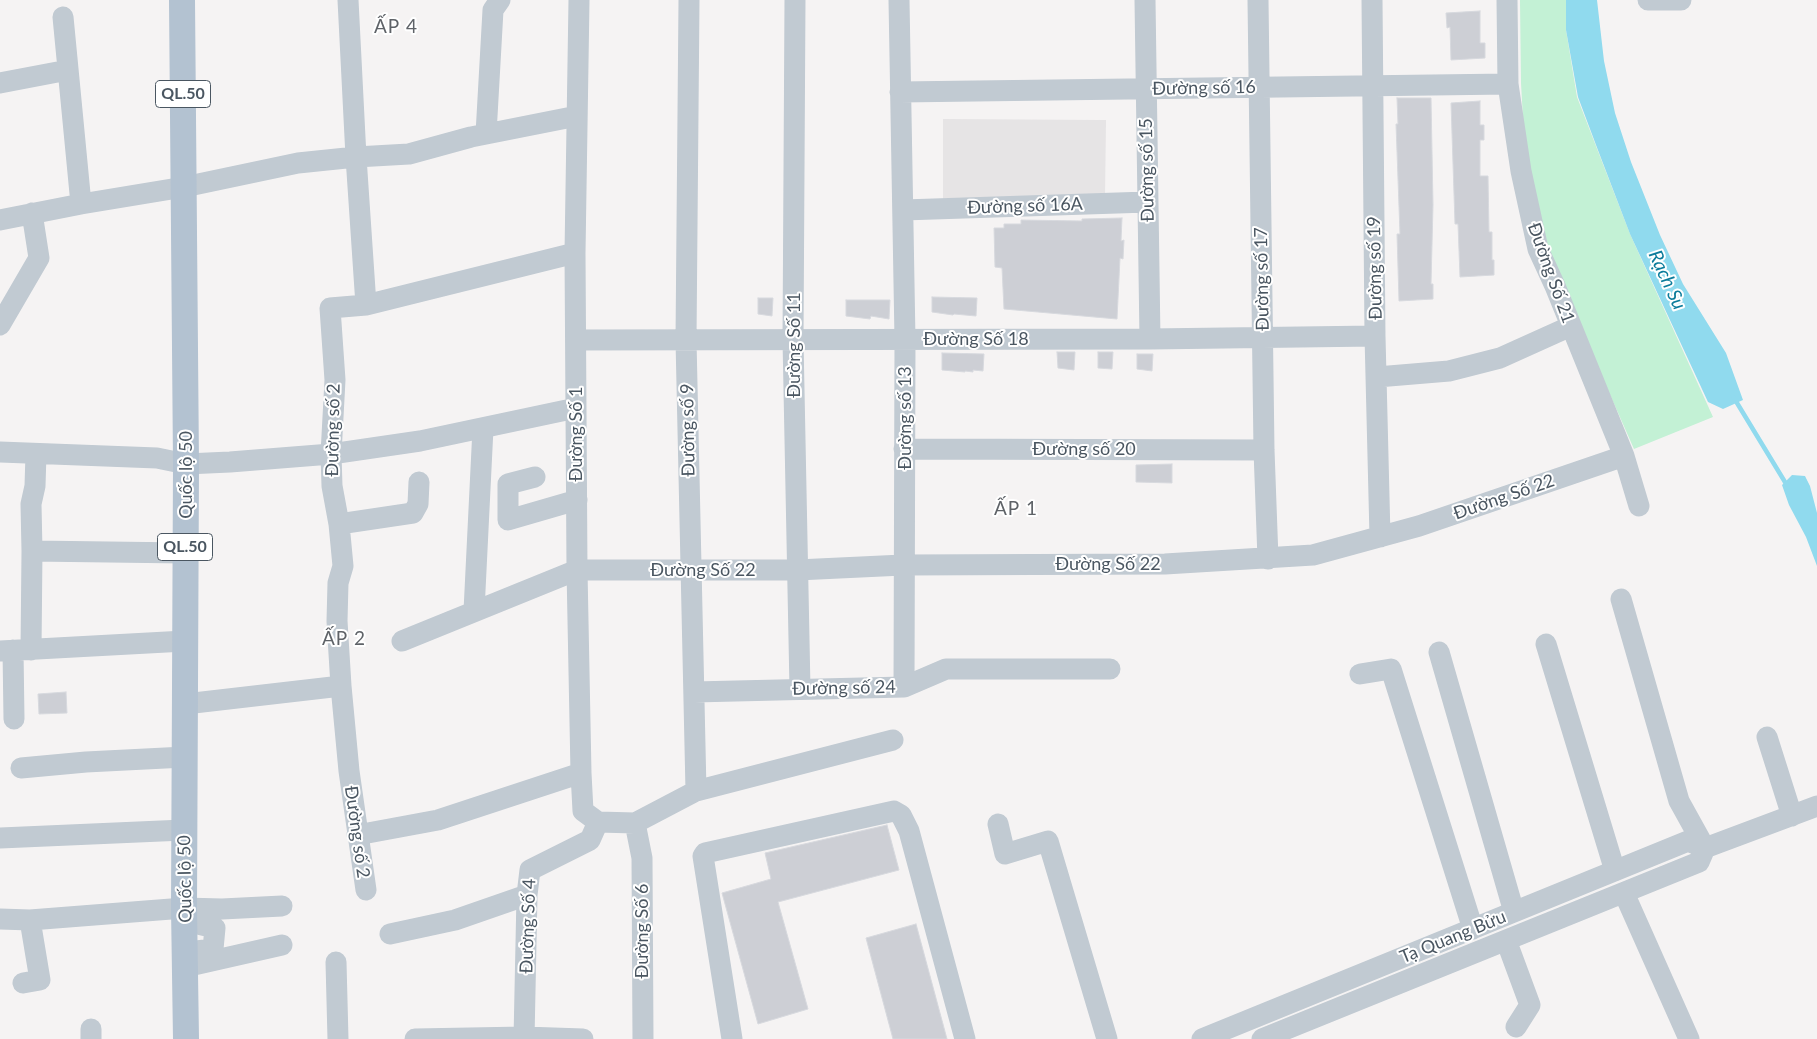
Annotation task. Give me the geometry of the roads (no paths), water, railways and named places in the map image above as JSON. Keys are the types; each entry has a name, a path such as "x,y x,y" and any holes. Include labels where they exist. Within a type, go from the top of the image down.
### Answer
{"main road":[{"name":"Quốc lộ 50","path":"182,0 186,464 184,830 186,1039"}],"street":[{"path":"348,0 366,305 575,253"},
{"path":"486,134 493,10 500,0"},
{"name":"Đường Số 1","path":"579,0 575,253 577,570 581,773 584,811 598,822"},
{"name":"Đường số 9","path":"689,0 686,340 696,791"},
{"name":"Đường Số 11","path":"795,0 793,340 800,689"},
{"name":"Đường số 13","path":"899,0 905,339 904,687"},
{"name":"Đường số 15","path":"1145,0 1150,339"},
{"name":"Đường số 17","path":"1258,0 1264,450 1268,559"},
{"name":"Đường số 19","path":"1372,0 1375,336 1380,537"},
{"name":"Đường Số 21","path":"1507,0 1508,84 1521,171 1538,249 1624,456 1639,506"},
{"path":"1648,0 1681,0"},
{"path":"63,16 81,204"},
{"path":"0,83 68,70"},
{"name":"Đường số 16","path":"900,92 1508,84"},
{"path":"0,220 184,187 298,163 409,154 486,134 577,116"},
{"name":"Đường số 16A","path":"902,210 1148,202"},
{"path":"0,325 39,258 32,213"},
{"name":"Đường số 2","path":"366,305 330,308 335,380 331,454 332,486 339,524 343,566 338,584 341,686 349,771 366,890"},
{"path":"1377,377 1449,371 1500,358 1571,326"},
{"name":"Đường Số 18","path":"576,340 1150,339 1375,336"},
{"path":"0,452 157,458 186,464 230,462 331,454 420,441 576,408"},
{"path":"474,611 482,428"},
{"name":"Đường số 20","path":"904,449 1264,450"},
{"path":"14,720 14,650 32,551 31,504 35,486 36,454"},
{"name":"Đường Số 22","path":"577,570 797,570 904,565 1165,564 1314,555 1419,526 1624,456"},
{"path":"535,477 508,484 508,520 577,500"},
{"path":"339,524 413,513 418,504 419,482"},
{"path":"32,551 185,553"},
{"path":"402,641 577,570"},
{"path":"1621,599 1680,801 1705,848"},
{"path":"14,650 185,641"},
{"path":"1546,644 1616,871"},
{"path":"1439,652 1514,912"},
{"name":"Đường số 24","path":"694,692 904,687 946,669 1110,669"},
{"path":"1360,674 1391,670 1473,929"},
{"path":"185,704 341,686"},
{"path":"1767,737 1792,816"},
{"path":"598,822 635,823 696,791 893,740"},
{"path":"21,768 86,762 185,757"},
{"path":"357,835 438,820 581,773"},
{"name":"Tạ Quang Bửu","path":"1202,1039 1688,842 1705,848 1817,806"},
{"path":"732,1039 703,856 705,853 894,811 901,815 909,831 965,1039"},
{"name":"Đường Số 4","path":"524,1038 527,895 530,870 590,840 598,822"},
{"name":"Đường Số 6","path":"635,823 642,858 643,1039"},
{"path":"998,824 1005,854 1048,841 1108,1039"},
{"path":"0,838 184,830"},
{"name":"Tạ Quang Bửu","path":"1263,1039 1699,862 1705,848"},
{"path":"1624,893 1688,1039"},
{"path":"390,934 455,920 527,895"},
{"path":"0,918 30,920 184,914 222,909 282,906"},
{"path":"23,983 40,980 30,920"},
{"path":"1506,940 1530,1005 1516,1027"},
{"path":"185,960 282,945"},
{"path":"336,962 338,1039"},
{"path":"1323,990 1332,1011"},
{"path":"415,1039 583,1039"}],"water":[{"path":"1566,0 1597,0 1604,61 1615,113 1631,162 1660,235 1683,284 1726,353 1743,400 1723,409 1708,402 1630,234 1578,97 1566,30"},
{"path":"1792,475 1805,476 1810,486 1817,513 1817,566 1806,537 1789,505 1782,485"}],"waterway":[{"name":"Rạch Su","path":"1734,398 1788,487"}],"district":[{"name":"ẤP 4","path":"396,27"},
{"name":"ẤP 1","path":"1016,509"},
{"name":"ẤP 2","path":"344,639"}]}
